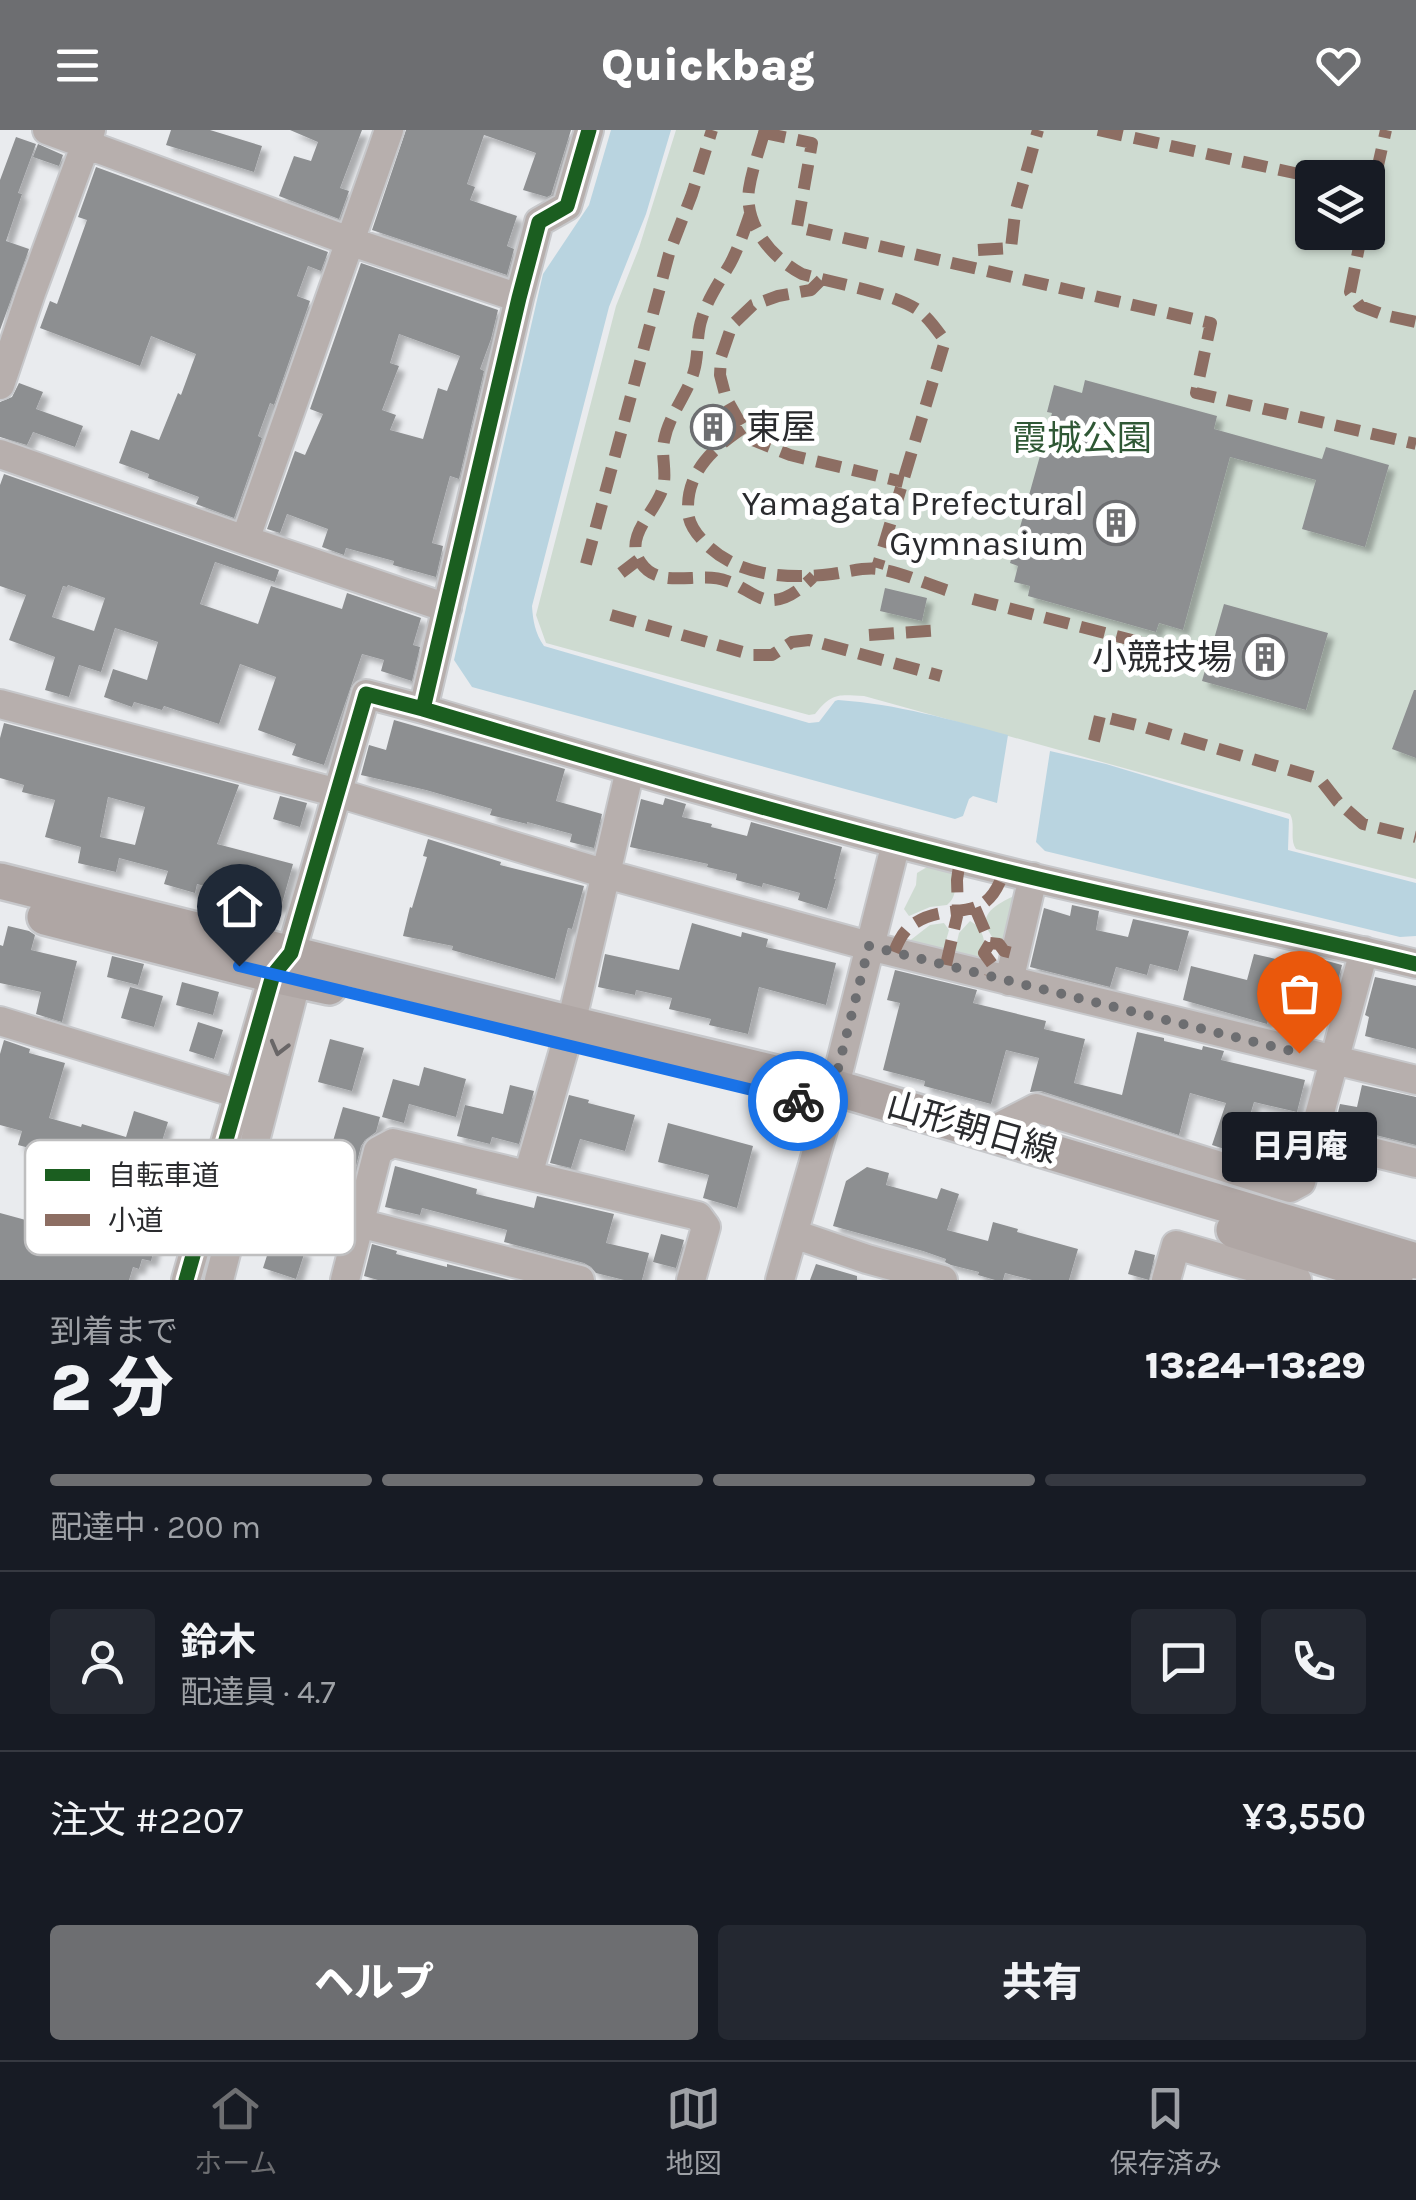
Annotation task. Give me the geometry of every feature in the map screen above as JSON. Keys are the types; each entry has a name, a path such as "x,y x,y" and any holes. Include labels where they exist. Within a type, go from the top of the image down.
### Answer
{"main road":[{"name":"山形朝日線","path":"0,881 287,969"},
{"name":"山形朝日線","path":"0,906 987,1133 1022,1153 1395,1280"},
{"name":"山形朝日線","path":"831,1098 1416,1260"}],"street":[{"path":"47,130 88,137 349,241 519,298"},
{"path":"245,540 389,130"},
{"path":"423,709 539,222 567,206 589,130"},
{"path":"0,385 88,137"},
{"path":"0,454 447,608"},
{"path":"250,1140 287,969 366,694 896,843 1416,964"},
{"path":"0,704 338,793 606,874 869,946 1416,1080"},
{"path":"528,1175 568,1034 630,770"},
{"path":"780,1280 896,843"},
{"path":"1010,980 1033,877"},
{"path":"987,1133 1036,1108 1290,1188 1302,1182 1364,951"},
{"path":"225,1140 238,1094 287,969"},
{"path":"0,1022 238,1094"},
{"path":"1315,1138 1416,1163"},
{"path":"355,1239 378,1151 392,1143 698,1216 706,1228 692,1280"},
{"path":"359,1223 580,1280"},
{"path":"794,1234 864,1270 942,1280"},
{"path":"1166,1280 1176,1245 1282,1278"},
{"path":"186,1280 193,1255"},
{"path":"219,1280 224,1255"},
{"path":"345,1280 351,1255"}],"green space":[{"name":"霞城公園","path":"676,130 1416,130 1416,879 1296,849 1290,814 864,696 836,696 809,715 546,643 536,615 616,306 639,248"},
{"path":"932,864 950,869 953,897 947,905 909,916 904,909 916,885 917,873"},
{"path":"1016,895 1007,948 993,939 986,918 996,906"},
{"path":"970,921 982,934 982,955 989,964 954,955 959,933"},
{"path":"944,923 949,930 942,955 908,942 930,925"}],"water":[{"path":"611,130 671,130 646,214 609,307 532,606 541,641 544,646 809,723 819,722 838,700 903,709 1008,735 997,803 973,796 963,816 955,819 472,687 454,660 543,274 589,205"},
{"path":"1050,751 1289,819 1288,850 1416,883 1416,936 1400,937 1045,851 1036,842"}],"building":[{"path":"171,130 210,130 262,146 254,172 166,145"},
{"path":"290,130 362,130 340,188 349,191 339,219 279,196 294,156 311,161 318,142"},
{"path":"406,130 571,130 551,195 547,197 523,190 536,153 484,135 467,184 475,187 470,200 517,216 507,246 514,249 507,275 372,230"},
{"path":"16,137 36,144 6,241 29,249 0,330 0,180"},
{"path":"38,144 63,155 59,166 33,157"},
{"path":"96,167 328,252 321,271 308,266 297,296 310,301 274,405 270,403 258,436 262,438 234,518 196,504 199,497 119,463 131,430 159,440 196,354 151,336 140,366 40,328 50,301 57,304 87,220 78,217"},
{"path":"361,263 498,310 480,369 484,371 459,479 450,476 432,543 443,546 436,577 346,548 344,555 322,547 328,529 287,514 280,533 267,529 295,451 305,455 323,414 310,409","holes":["399,334 460,356 447,391 438,388 423,439 390,430 396,415 382,410 399,366 390,363"]},
{"name":"Yamagata Prefectural Gymnasium","path":"1085,380 1217,416 1214,429 1322,459 1326,447 1389,465 1365,547 1302,529 1316,480 1230,457 1183,630 1159,623 1156,632 1028,596 1030,586 1014,582 1018,566 1010,563 1052,413 1047,412 1054,385 1082,393"},
{"path":"19,383 43,392 36,409 83,426 75,447 33,432 27,445 0,437 0,402 12,397"},
{"name":"東屋","path":"717,416 724,426 721,435 710,437 702,428 706,417"},
{"path":"4,474 279,570 275,582 215,562 200,604 258,624 271,586 342,609 347,593 421,618 413,645 420,647 412,681 381,671 384,660 362,654 324,765 292,755 296,744 258,730 276,677 240,664 219,724 164,706 162,710 134,702 132,707 104,697 113,669 147,680 158,642 115,628 101,672 79,665 69,697 45,690 55,657 9,640 26,595 0,586 0,485","holes":["63,586 105,598 94,631 52,617"]},
{"path":"885,588 927,598 922,621 880,611"},
{"name":"小競技場","path":"1224,604 1328,633 1306,710 1202,681"},
{"path":"1416,690 1416,758 1392,749"},
{"path":"394,720 565,769 556,801 602,814 594,848 570,842 572,834 490,815 492,809 361,775 369,745 386,750"},
{"path":"4,723 239,785 217,844 293,864 281,907 197,884 195,893 164,884 168,871 119,858 116,872 78,863 81,847 45,837 55,800 22,792 24,785 0,778","holes":["108,797 145,807 135,845 100,837"]},
{"path":"280,796 307,803 300,827 273,819"},
{"path":"665,798 686,804 682,817 712,824 711,827 747,836 751,822 842,847 827,909 798,900 800,893 736,880 737,874 707,867 708,864 630,847 641,799 663,805"},
{"path":"428,839 501,862 500,865 584,886 555,979 452,950 453,946 403,936 427,857 423,856"},
{"path":"1072,905 1099,911 1096,930 1128,937 1133,919 1189,931 1178,971 1150,964 1147,975 1116,967 1110,987 1030,967 1044,908 1070,916"},
{"path":"692,923 741,937 742,932 768,939 766,947 836,963 826,1005 759,987 748,1034 709,1025 711,1019 669,1009 672,998 598,987 605,954 679,970"},
{"path":"8,926 35,935 31,950 77,961 62,1022 36,1014 41,992 0,983 0,945 3,946"},
{"path":"1254,954 1280,960 1267,1024 1183,1000 1191,966 1247,980"},
{"path":"112,956 144,964 138,985 107,977"},
{"path":"1316,958 1342,965 1331,1007 1305,1001"},
{"path":"895,970 977,990 973,1003 1046,1021 1044,1029 1085,1039 1074,1083 1122,1095 1137,1032 1202,1050 1203,1046 1224,1051 1221,1060 1305,1080 1297,1112 1254,1102 1244,1135 1292,1149 1287,1169 1212,1145 1226,1103 1190,1093 1179,1135 1041,1091 1030,1092 1039,1058 1006,1050 991,1104 883,1070 900,1003 887,1000"},
{"path":"1375,977 1416,986 1416,1049 1365,1036 1369,1017 1365,1015"},
{"path":"182,982 219,992 213,1015 176,1005"},
{"path":"130,987 163,996 154,1027 121,1018"},
{"path":"198,1022 223,1030 214,1059 189,1051"},
{"path":"330,1039 364,1048 352,1091 318,1082"},
{"path":"4,1040 30,1049 29,1053 65,1063 49,1118 126,1137 134,1111 168,1122 162,1140 25,1140 25,1147 18,1145 22,1131 0,1125 0,1054"},
{"path":"424,1067 466,1079 456,1117 409,1104 404,1123 382,1117 393,1079 419,1086"},
{"path":"510,1085 534,1091 519,1144 492,1137 490,1144 457,1136 465,1105 503,1114"},
{"path":"1362,1085 1416,1097 1416,1145 1335,1125 1340,1104 1357,1107"},
{"path":"569,1095 635,1115 625,1151 580,1139 571,1168 550,1163"},
{"path":"343,1107 380,1117 376,1132 361,1146 355,1170 355,1140 333,1140"},
{"path":"668,1123 753,1146 737,1208 703,1198 709,1175 658,1162"},
{"path":"395,1166 477,1189 476,1194 534,1208 537,1196 614,1214 606,1243 649,1253 642,1280 596,1273 584,1263 504,1242 507,1230 422,1208 420,1215 385,1207"},
{"path":"867,1167 889,1173 886,1185 937,1199 941,1188 959,1194 947,1230 988,1241 993,1222 1078,1249 1069,1280 1032,1280 1005,1273 1003,1280 995,1280 923,1251 833,1226 846,1181"},
{"path":"0,1213 25,1220 25,1255 153,1255 151,1261 142,1259 139,1269 133,1267 129,1280 0,1280"},
{"path":"661,1234 684,1240 676,1268 653,1262"},
{"path":"372,1244 397,1251 396,1254 510,1280 378,1280 364,1276"},
{"path":"1135,1250 1155,1255 1149,1280 1128,1274"},
{"path":"267,1255 304,1255 296,1279 263,1268"},
{"path":"816,1264 857,1276 857,1280 810,1280"}],"marked path":[{"path":"586,564 669,254 712,130"},
{"path":"765,130 764,133 812,143 797,227 1211,323 1196,393 1416,444"},
{"path":"978,250 1011,248 1015,213 1038,130"},
{"path":"1098,130 1295,173"},
{"path":"1379,160 1386,130"},
{"path":"764,133 750,182 749,202 756,227 771,250 802,274 907,304 926,317 945,341 877,568"},
{"path":"750,214 733,258 702,318 694,371 664,441 663,487 638,534 636,553 641,563 659,576 717,578 769,600 790,595 814,576"},
{"path":"1358,250 1350,292 1360,306 1416,322"},
{"path":"821,280 811,290 753,305 732,325 721,357 720,375 726,398 755,441 790,455 903,482"},
{"path":"743,428 705,461 689,494 691,524 721,556 751,570 783,576 878,569 952,592"},
{"path":"621,573 638,560"},
{"path":"973,599 1159,647 1158,654"},
{"path":"611,615 753,655 772,655 792,642 809,640 941,676"},
{"path":"869,635 941,630"},
{"path":"1094,741 1100,716 1320,779 1363,824 1416,837"},
{"path":"946,965 958,912 960,859"},
{"path":"894,952 903,934 926,917 977,907 987,901 1004,871"},
{"path":"975,908 990,943 1016,954"},
{"path":"990,943 984,953 992,964 990,976"}],"cycle path":[{"path":"589,130 567,206 539,222 423,709 928,852 1416,964"},
{"path":"226,1140 273,975 291,953 366,694 423,709"},
{"path":"186,1280 193,1255"}],"way so far":[{"path":"798,1101 828,1108 869,946 1299,1053"}],"place":[{"name":"東屋","path":"713,427"},
{"name":"Yamagata Prefectural Gymnasium","path":"1116,523"},
{"name":"小競技場","path":"1265,657"},
{"name":"日月庵","path":"1299,1053"}],"route":[{"path":"239,966 798,1101"}]}
